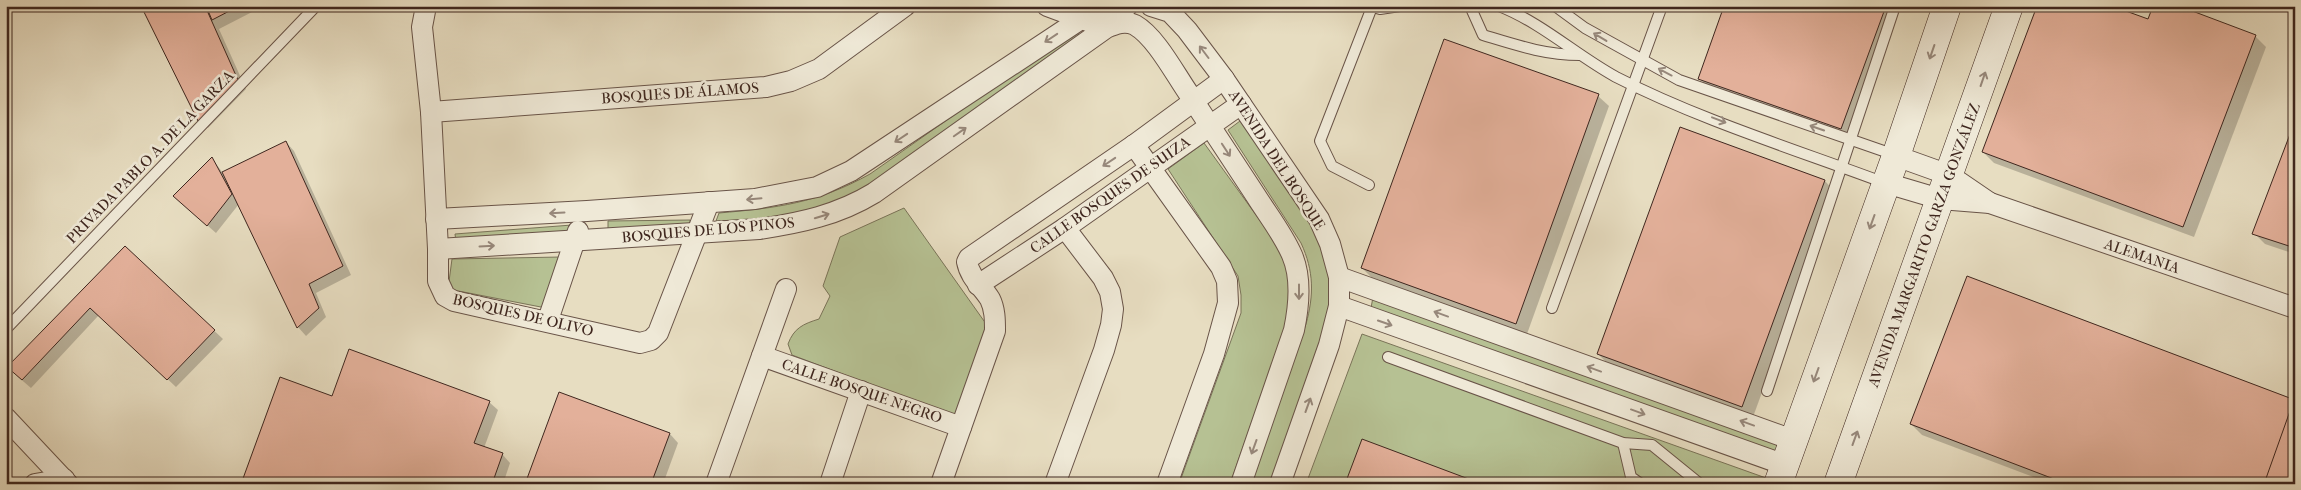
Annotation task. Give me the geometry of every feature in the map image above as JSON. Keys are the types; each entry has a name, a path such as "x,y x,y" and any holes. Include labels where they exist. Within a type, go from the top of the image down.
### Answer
{"main road":[{"path":"1785,463 1896,156 1947,6"},
{"name":"AVENIDA MARGARITO GARZA GONZÁLEZ","path":"1843,483 2009,6"}],"street":[{"name":"BOSQUES DE OLIVO","path":"426,6 422,27 431,112 438,281 445,296 454,300 548,320 640,343 651,340 658,332 708,202"},
{"name":"BOSQUES DE ÁLAMOS","path":"431,112 766,87 792,81 819,69 905,6"},
{"path":"1047,6 1106,28"},
{"name":"AVENIDA DEL BOSQUE","path":"1152,6 1170,12 1179,20 1224,79 1319,219 1330,244 1339,277 1339,306 1329,345 1280,484"},
{"path":"1128,14 1159,51 1210,126 1292,256 1299,286 1298,312 1294,330 1241,484"},
{"name":"BOSQUES DE LOS PINOS","path":"436,219 708,202 789,194 818,187 851,171 1081,19 1128,14"},
{"name":"BOSQUES DE LOS PINOS","path":"438,249 759,229 800,223 858,203 1128,14"},
{"name":"CALLE BOSQUES DE SUIZA","path":"1224,79 1134,145 972,255 967,262 971,274 978,285 1065,228 1241,104"},
{"path":"1134,145 1221,268 1227,281 1228,303 1214,354 1167,484"},
{"name":"ALEMANIA","path":"1896,156 1945,187 2295,308"},
{"name":"ALEMANIA","path":"1886,183 1945,187"},
{"path":"548,320 574,242 587,211"},
{"path":"1055,484 1104,350 1112,325 1113,309 1110,292 1103,278 1065,228"},
{"path":"1339,277 1785,463"},
{"path":"942,484 995,331 995,315 990,300 978,285"},
{"path":"716,484 786,289"},
{"path":"1339,306 1785,463"},
{"name":"CALLE BOSQUE NEGRO","path":"762,356 962,427"},
{"path":"830,484 861,391"},
{"path":"6,418 66,482"},
{"path":"35,484 66,482"}],"lane":[{"name":"PRIVADA PABLO A. DE LA GARZA","path":"6,329 316,6"},
{"path":"1369,185 1332,166 1320,142 1371,7 1389,9 1400,6"},
{"path":"1470,6 1483,35 1535,52 1555,55 1581,55"},
{"path":"1499,6 1537,24 1581,55 1633,85 1673,103 1886,183"},
{"path":"1555,6 1585,28 1679,80 1896,156"},
{"path":"1552,308 1662,6"},
{"path":"1767,391 1840,166 1895,6"},
{"path":"1388,357 1623,443 1652,445 1700,484"},
{"path":"1623,443 1631,477 1641,484"}],"green space":[{"path":"1072,32 1084,36 877,183 834,204 767,219 716,221 719,213 760,209 815,198 833,192 870,174"},
{"path":"1244,118 1318,236 1328,262 1333,309 1272,484 1250,484 1306,324 1311,283 1308,263 1301,243 1228,130"},
{"path":"1204,143 1282,251 1290,278 1288,319 1230,484 1179,484 1241,313 1238,276 1168,169"},
{"path":"904,208 989,328 959,418 792,355 788,344 796,330 819,319 830,296 823,286 840,237"},
{"path":"690,220 690,228 608,230 608,221"},
{"path":"572,225 571,232 456,242 455,234"},
{"path":"561,257 546,308 448,289 452,259"},
{"path":"1373,297 1787,447 1784,455 1371,308"},
{"path":"1362,334 1766,478 1764,484 1306,484"}],"building":[{"path":"141,6 205,6 238,80 198,121"},
{"path":"206,6 239,6 212,20"},
{"path":"1724,6 1886,6 1841,129 1698,79"},
{"path":"2037,6 2112,6 2148,19 2153,6 2179,6 2256,35 2183,227 1982,152"},
{"path":"1444,39 1599,94 1516,324 1361,268"},
{"path":"2295,121 2295,248 2252,234"},
{"path":"1680,127 1825,180 1742,407 1597,354"},
{"path":"286,141 343,266 309,284 319,308 297,328 222,172"},
{"path":"212,157 232,194 207,226 173,196"},
{"path":"125,246 215,330 167,380 90,308 22,380 7,367"},
{"path":"1967,276 2295,400 2295,443 2279,484 2067,484 1910,424"},
{"path":"349,349 490,401 474,443 503,453 492,484 241,484 280,377 332,396"},
{"path":"559,392 670,433 651,484 525,484"},
{"path":"2290,411 2295,412 2295,484 2264,484"},
{"path":"1362,439 1482,484 1345,484"}]}
